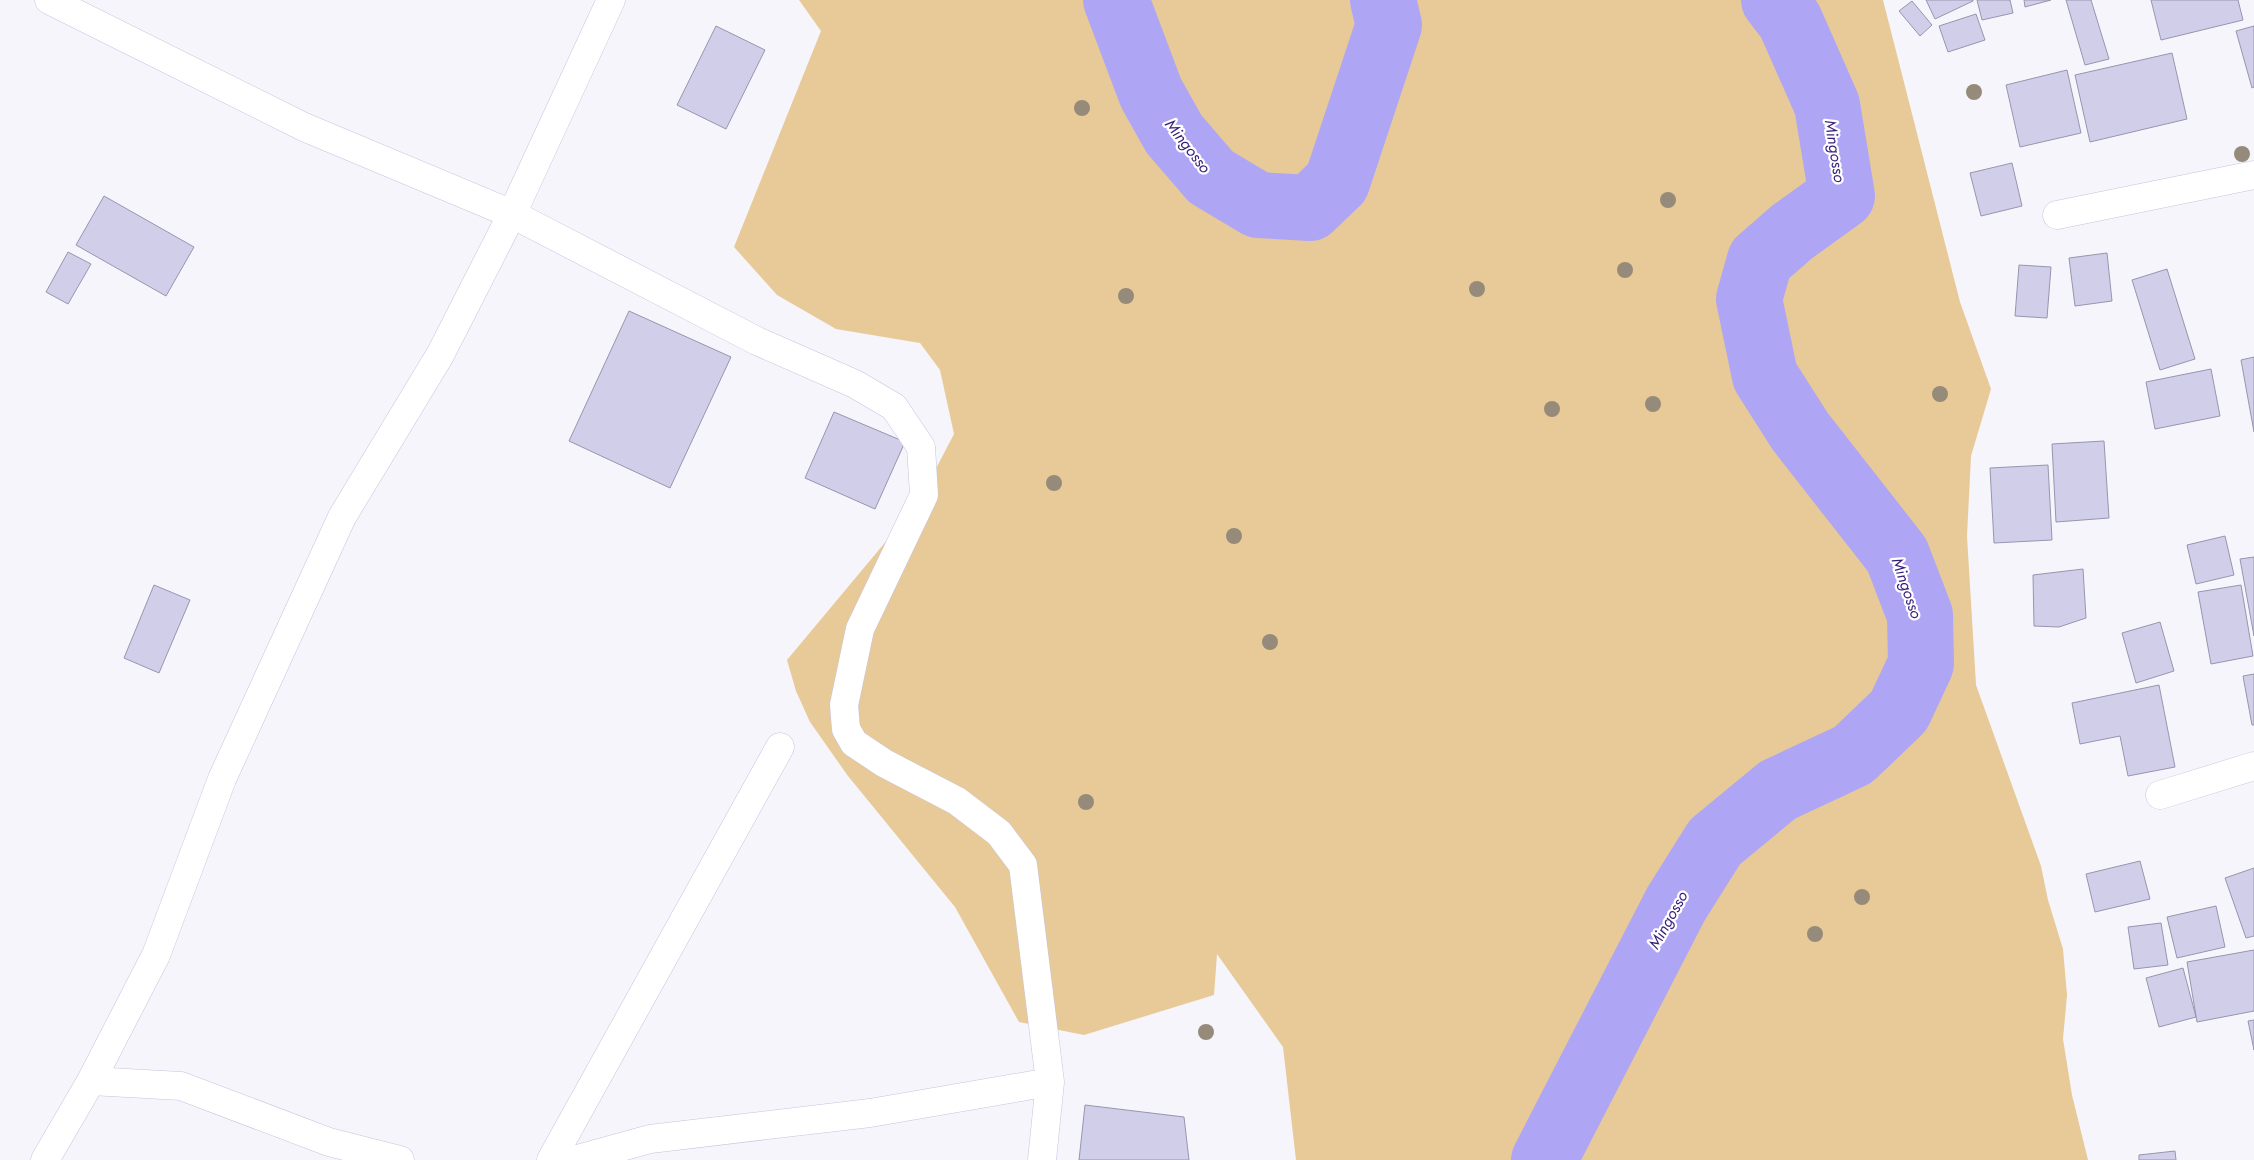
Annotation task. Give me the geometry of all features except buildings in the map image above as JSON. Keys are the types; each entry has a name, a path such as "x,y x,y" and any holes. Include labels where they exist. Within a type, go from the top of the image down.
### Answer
{"street":[{"path":"49,0 304,127 512,214 757,341 854,384 894,407 921,447 924,495 860,629 844,705 846,728 854,743 884,763 957,801 999,833 1023,864 1050,1082 1042,1160"},
{"path":"45,1160 91,1081 156,955 222,779 342,517 440,355 512,214 611,0"},
{"path":"2057,215 2254,175"},
{"path":"551,1160 780,747"},
{"path":"2160,795 2254,766"},
{"path":"91,1081 181,1086 329,1142 400,1160"},
{"path":"574,1160 650,1139 870,1113 1050,1082"}],"shaded area":[{"path":"799,0 1883,0 1960,302 1991,389 1971,456 1967,536 1976,685 2041,866 2048,900 2063,949 2067,995 2063,1039 2072,1095 2088,1160 1296,1160 1283,1047 1217,954 1214,995 1084,1035 1019,1022 955,907 848,776 810,722 796,691 787,660 918,503 954,434 940,370 920,343 836,329 777,295 734,247 821,31"}],"waterway":[{"name":"Mingosso","path":"1116,0 1151,93 1174,134 1211,177 1258,205 1310,208 1337,182 1389,25 1383,0"},
{"name":"Mingosso","path":"1544,1160 1676,904 1715,842 1778,790 1853,755 1899,711 1921,664 1920,615 1897,555 1800,431 1765,376 1749,299 1760,260 1792,232 1842,196 1827,105 1790,21 1774,0"}]}
